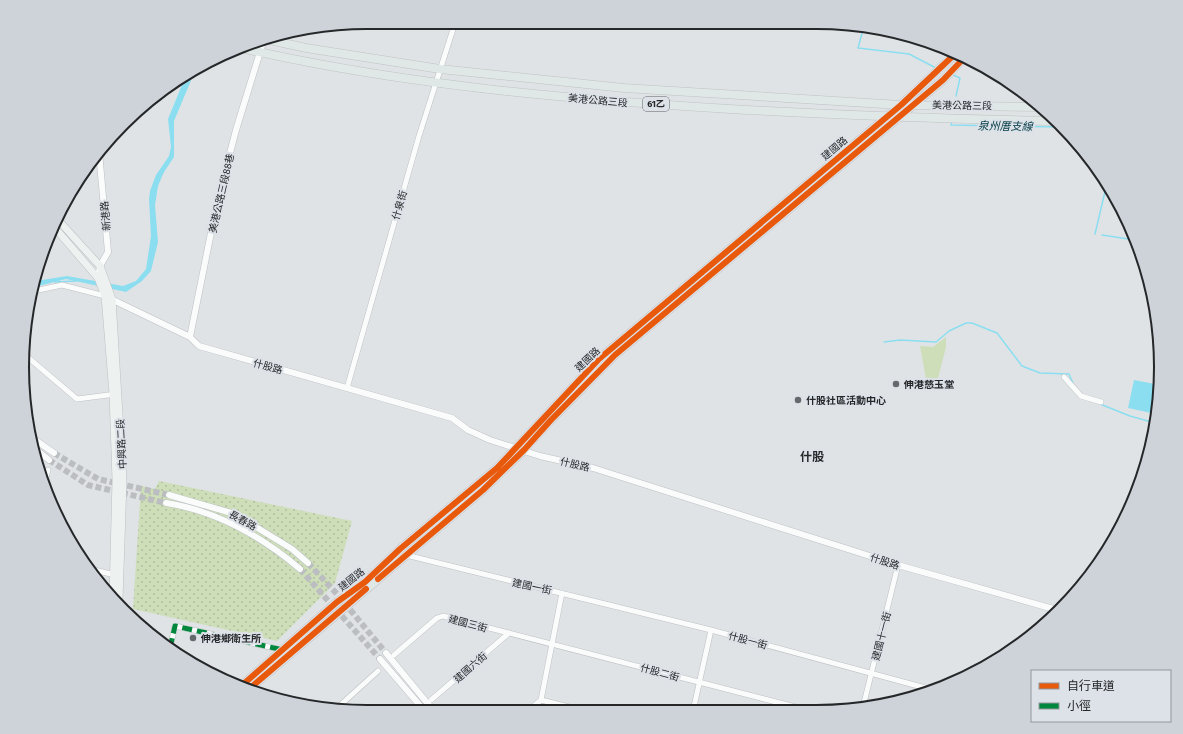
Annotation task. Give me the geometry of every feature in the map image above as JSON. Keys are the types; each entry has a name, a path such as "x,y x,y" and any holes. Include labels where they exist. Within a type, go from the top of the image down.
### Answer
{"main road":[{"name":"美港公路三段","path":"278,42 368,59 440,69 624,88 901,105 1032,107"},
{"name":"美港公路三段","path":"250,50 382,75 544,96 620,102 898,118 1047,121"},
{"name":"建國路","path":"253,685 483,490 524,450 550,420 615,355 885,117 901,105 951,58"},
{"name":"建國路","path":"246,682 337,602 365,582 400,549 497,468 514,447 599,359 898,118 943,80 960,62"},
{"path":"61,224 100,266 101,280"},
{"path":"58,231 101,280"},
{"name":"中興路二段","path":"101,280 106,289 108,298 116,394 117,575 119,596"},
{"name":"中興路二段","path":"114,591 117,575"}],"street":[{"name":"什泉街","path":"347,388 419,136 452,29"},
{"name":"美港公路三段88巷","path":"190,337 217,203 236,130 262,46"},
{"name":"新港路","path":"100,160 108,252 100,266"},
{"path":"38,290 62,285 108,298"},
{"name":"什股路","path":"108,298 190,337 199,346 452,418 468,430 490,440 556,460 593,468 898,565 1052,609"},
{"path":"29,358 77,399 116,394"},
{"path":"1064,377 1081,396 1101,402"},
{"path":"37,441 54,453"},
{"path":"41,453 49,460"},
{"path":"47,476 48,470"},
{"name":"長春路","path":"169,495 235,514 292,549 308,563"},
{"name":"長春路","path":"166,503 220,517 277,549 300,569"},
{"name":"建國一街","path":"406,556 562,593 540,700"},
{"name":"建國十一街","path":"864,701 898,565"},
{"path":"97,571 117,575"},
{"name":"什股一街","path":"562,593 711,630 923,687"},
{"name":"建國三街","path":"394,655 437,618 443,616 509,633"},
{"path":"171,642 175,626 283,650"},
{"path":"694,705 698,682 711,630"},
{"name":"什股二街","path":"509,633 788,705"},
{"name":"建國六街","path":"431,700 509,633"},
{"path":"386,653 429,705"},
{"path":"380,659 419,705"},
{"path":"342,704 378,671"},
{"path":"534,705 540,700 560,705"}],"green space":[{"path":"946,337 946,347 935,390 928,390 920,346 933,347"},
{"path":"159,481 352,521 335,583 277,641 133,609 141,486 155,489"}],"water":[{"path":"192,78 174,121 174,157 164,172 158,186 155,205 158,242 151,271 142,281 126,292 66,279 39,286 41,280 67,276 123,286 136,281 146,269 151,236 150,191 156,175 169,156 171,147 168,119 182,84"},
{"path":"1134,380 1153,384 1151,413 1128,408"}],"waterway":[{"name":"泉州厝支線","path":"862,32 858,48 909,54 936,68"},
{"name":"泉州厝支線","path":"953,75 960,78 956,96"},
{"name":"泉州厝支線","path":"952,122 951,125 1054,127"},
{"name":"泉州厝支線","path":"1095,234 1105,192"},
{"name":"泉州厝支線","path":"1102,235 1128,239"},
{"path":"55,282 76,281"},
{"path":"884,342 900,340 936,342 949,331 966,323 972,323 997,333 1022,366 1040,373 1069,374 1075,388"},
{"path":"1100,404 1130,416 1150,421"}],"tunnel":[{"path":"54,453 98,479 169,495"},
{"path":"49,460 88,485 166,503"},
{"path":"308,563 338,595 386,653"},
{"path":"300,569 380,659"}],"marked path":[{"path":"171,642 175,626 283,650"}],"cycle path":[{"path":"246,682 337,602 365,582 400,549 497,468 599,359 901,105 951,58"},
{"path":"378,579 483,490 524,450 551,420 615,355 943,80 960,62"},
{"path":"253,685 366,589"}],"place":[{"name":"伸港慈玉堂","path":"896,384"},
{"name":"什股社區活動中心","path":"798,400"},
{"name":"伸港鄉衛生所","path":"193,638"}],"district":[{"name":"什股","path":"812,457"}]}
